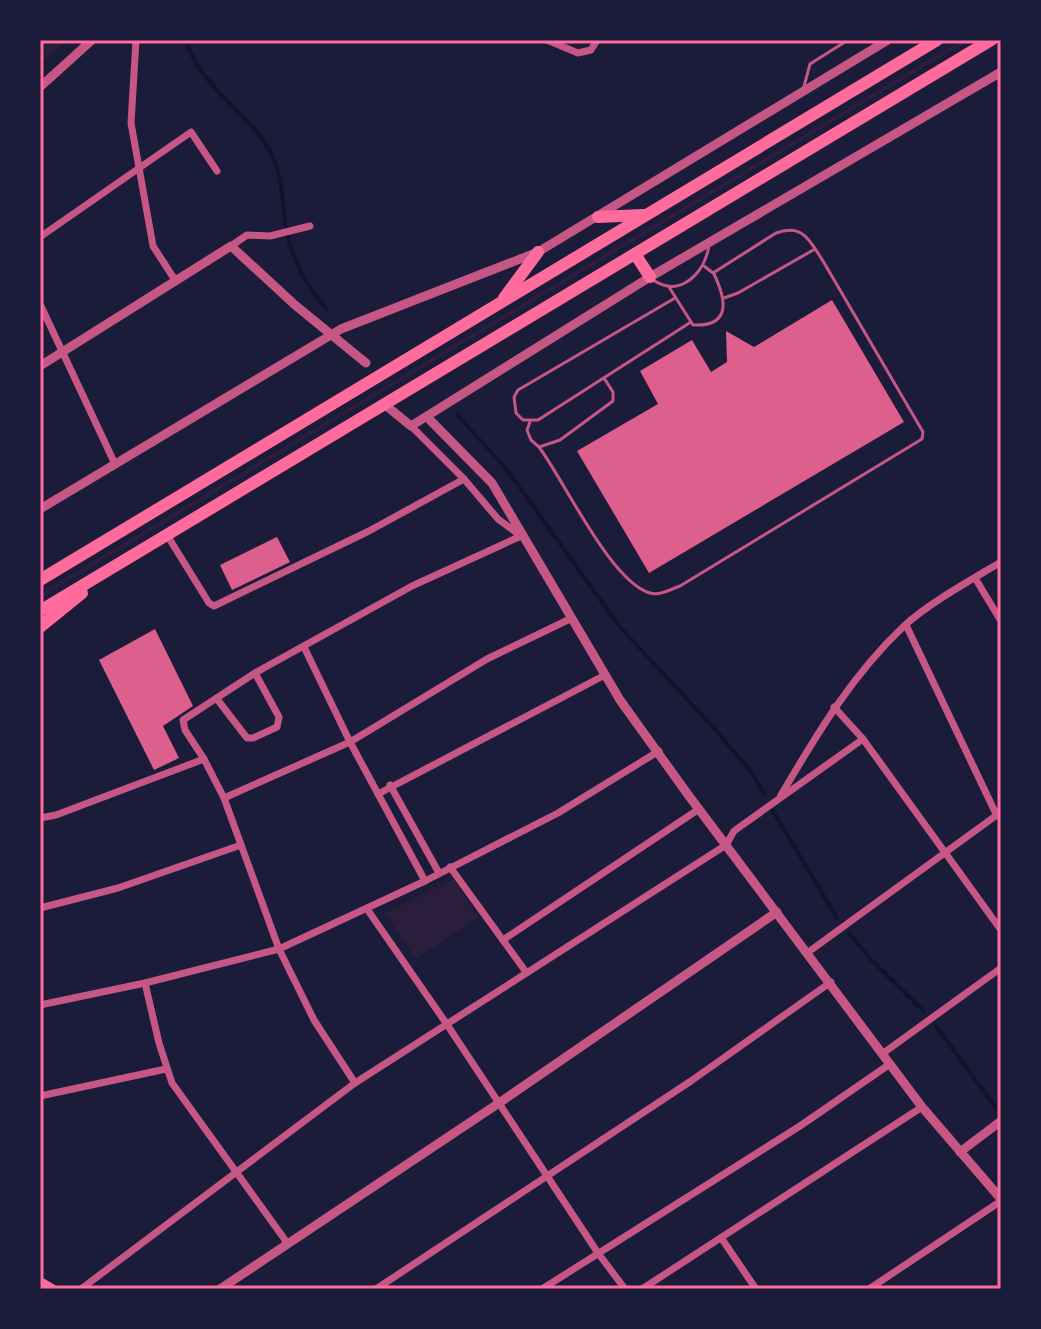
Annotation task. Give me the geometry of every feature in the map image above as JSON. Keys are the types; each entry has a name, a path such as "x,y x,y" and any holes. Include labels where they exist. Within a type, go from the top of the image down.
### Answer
{"highway":[{"path":"40,580 937,40"},
{"path":"40,611 991,40"},
{"path":"598,217 646,215"},
{"path":"501,302 538,252"},
{"path":"635,254 650,277"},
{"path":"40,570 78,557"},
{"path":"40,627 109,569"}],"main road":[{"path":"40,1282 52,1289"}],"street":[{"path":"40,87 92,40"},
{"path":"136,40 131,123 153,246 175,280"},
{"path":"547,40 578,53 591,50 597,40"},
{"path":"40,509 341,329 538,252 888,40"},
{"path":"411,426 650,277 1001,72"},
{"path":"40,237 191,132 217,171"},
{"path":"40,366 247,235 277,235 310,226"},
{"path":"231,246 295,305 366,363"},
{"path":"40,304 115,464"},
{"path":"384,404 411,426 464,479 498,519 521,536"},
{"path":"430,420 492,483 620,700 922,1107 1001,1200 869,1289"},
{"path":"167,535 209,603 214,606 369,531 464,479"},
{"path":"355,1083 314,1020 279,949 224,798 185,730 183,720 255,673 412,586 521,536"},
{"path":"780,796 834,707 868,665 906,625 1001,562"},
{"path":"975,578 1001,621"},
{"path":"224,798 350,742 487,659 572,618"},
{"path":"807,953 999,814 906,625"},
{"path":"304,647 350,742 425,881"},
{"path":"217,699 247,738 277,727 279,717 255,673"},
{"path":"378,794 605,675"},
{"path":"834,707 863,739 1001,930"},
{"path":"81,1289 355,1083 726,845 734,831 863,739"},
{"path":"40,1005 145,983 279,949 425,881 558,813 659,751"},
{"path":"40,818 158,779 204,759"},
{"path":"390,785 439,873"},
{"path":"503,940 699,809"},
{"path":"40,908 118,888 241,845"},
{"path":"450,867 526,972"},
{"path":"367,909 625,1289"},
{"path":"220,1289 777,912"},
{"path":"882,1054 1001,968"},
{"path":"376,1289 549,1177 831,982"},
{"path":"145,983 172,1083 288,1244"},
{"path":"542,1289 800,1126 890,1064"},
{"path":"40,1096 166,1069"},
{"path":"642,1289 922,1107"},
{"path":"960,1152 1001,1121"},
{"path":"722,1239 756,1289"}],"lane":[{"path":"802,93 810,64 848,40"},
{"path":"530,422 527,430 531,440 539,447 614,563 633,584 659,594 680,586 922,439 923,432 902,393 815,249 797,230 787,229 776,233 749,253 713,273"},
{"path":"650,277 664,287 676,287 694,277 704,266 709,242"},
{"path":"724,298 815,249"},
{"path":"669,287 691,322 703,325 718,318 724,310 724,298 713,273 704,266"},
{"path":"675,298 518,390 514,397 516,413 523,420 538,420 691,322"},
{"path":"539,447 560,440 613,401 613,392 603,377"}],"shaded area":[{"path":"40,40 68,40 40,63"},
{"path":"961,40 970,40 40,598 40,593"},
{"path":"454,879 478,917 416,959 385,913"}],"building":[{"path":"832,300 904,422 649,573 577,451 658,404 640,371 692,340 711,372 727,362 726,331 754,347"},
{"path":"277,537 290,562 232,590 220,565"},
{"path":"155,629 193,706 163,726 179,758 154,770 99,660"}],"waterway":[{"path":"186,40 202,72 270,151 280,179 292,251 306,282 327,309"},
{"path":"457,415 505,467 619,626 713,727 752,773 764,794"},
{"path":"773,811 837,918"},
{"path":"849,933 870,959 924,1011"},
{"path":"936,1026 999,1112"}]}
